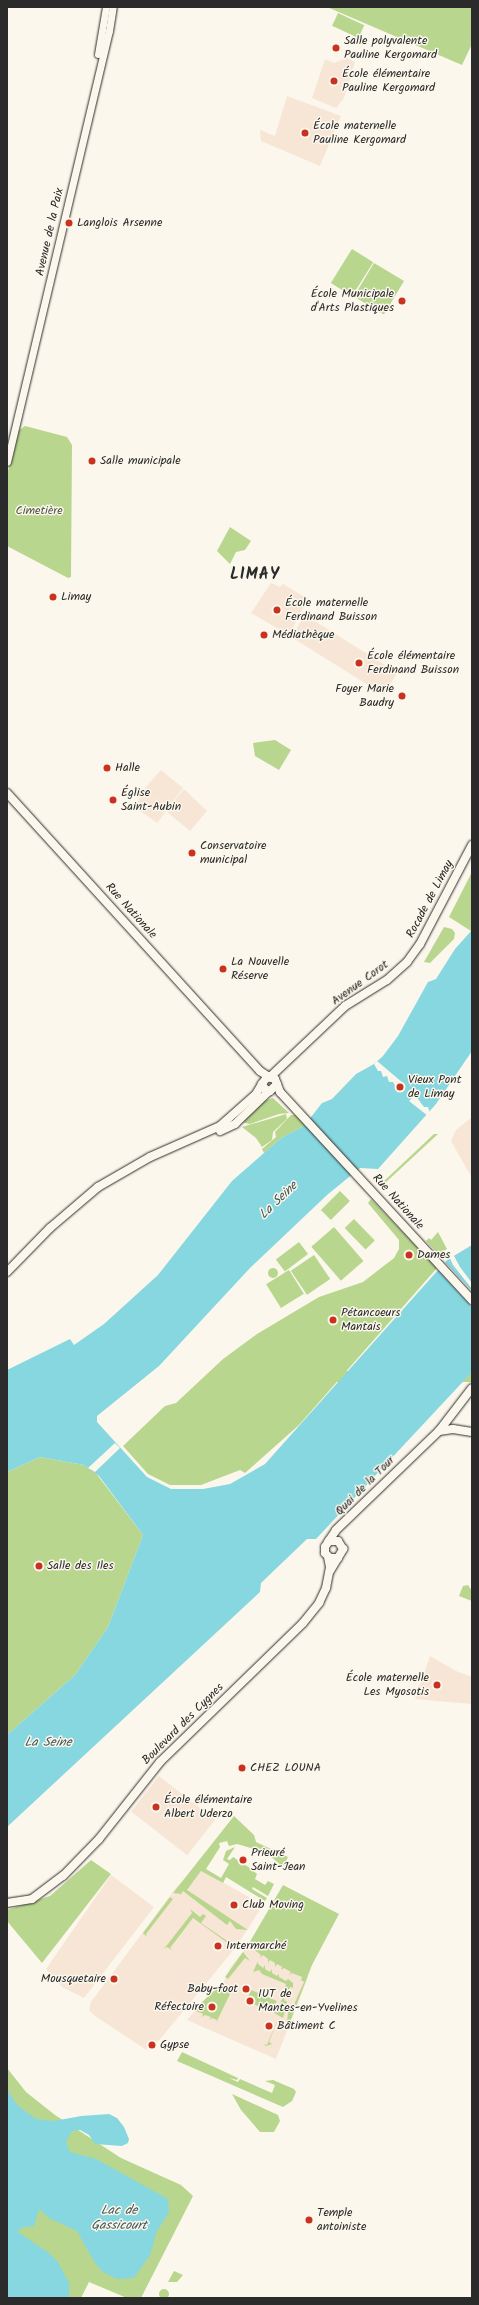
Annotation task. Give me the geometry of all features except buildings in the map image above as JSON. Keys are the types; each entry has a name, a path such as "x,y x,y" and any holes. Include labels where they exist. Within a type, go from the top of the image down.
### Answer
{"main road":[{"name":"Rue Nationale","path":"7,793 262,1073 277,1083 280,1092 472,1300"},
{"name":"Rocade de Limay","path":"407,962 420,944 472,845"},
{"name":"Avenue Corot","path":"202,1136 230,1119 256,1094 262,1084 345,1006 387,980 407,962"},
{"name":"Avenue Corot","path":"202,1136 233,1125 270,1091 327,1023"},
{"name":"Rue Nationale","path":"237,1046 262,1084 306,1120"},
{"path":"7,1272 59,1221 112,1177 150,1157 202,1136"},
{"path":"406,1462 472,1388"},
{"path":"446,1418 458,1426 472,1428"},
{"path":"446,1418 453,1429"},
{"path":"406,1462 439,1431 446,1418"},
{"path":"439,1431 453,1429 472,1432"},
{"name":"Quai de la Tour","path":"328,1542 406,1462"},
{"name":"Quai de la Tour","path":"340,1543 338,1534 342,1526"},
{"path":"335,1540 340,1543 343,1551 338,1558 328,1556 325,1549 328,1542 335,1540"},
{"name":"Boulevard des Cygnes","path":"328,1556 330,1572"},
{"name":"Boulevard des Cygnes","path":"7,1903 29,1900 57,1882 87,1852 160,1762 309,1618 322,1596 330,1572 338,1558"},
{"name":"Boulevard des Cygnes","path":"7,1898 27,1896 46,1889"}],"street":[{"name":"Avenue de la Paix","path":"7,442 95,70 106,7"},
{"name":"Avenue de la Paix","path":"7,462 109,31 113,7"}],"shaded area":[{"name":"École élémentaire Pauline Kergomard","path":"347,58 355,62 344,98 336,108 312,98 325,59 334,63"},
{"name":"École maternelle Pauline Kergomard","path":"287,96 341,116 320,166 261,141 260,130 275,136"},
{"name":"École maternelle Ferdinand Buisson","path":"271,583 280,587 283,584 308,599 289,635 251,613"},
{"name":"École élémentaire Ferdinand Buisson","path":"305,615 397,673 384,695 291,637"},
{"path":"161,770 183,788 157,823 135,807 146,787"},
{"path":"184,789 207,811 190,831 166,811"},
{"path":"472,1117 472,1178 451,1141 456,1130"},
{"name":"École maternelle Les Myosotis","path":"430,1656 456,1671 472,1677 472,1704 415,1699"},
{"path":"159,1776 215,1820 187,1855 131,1811"},
{"path":"201,1870 263,1905 236,1947 156,2044 151,2048 145,2049 95,2016 89,2010 91,2002 178,1885 187,1890"},
{"path":"111,1875 154,1907 84,1998 62,1987 46,1969"},
{"name":"IUT de Mantes-en-Yvelines","path":"248,1945 308,1977 276,2059 187,2020 210,1993 221,1987 231,1967"}],"green space":[{"path":"327,7 472,7 472,44 462,65"},
{"path":"338,13 364,25 358,38 332,26"},
{"path":"352,249 373,262 352,296 331,283"},
{"path":"374,263 404,281 384,314 354,296"},
{"name":"Cimetière","path":"25,426 67,437 72,445 71,577 68,578 7,546 7,475 18,431"},
{"path":"230,527 251,541 245,550 236,552 230,564 217,551"},
{"path":"275,740 291,750 279,770 255,756 253,743"},
{"path":"472,872 472,930 471,931 449,917"},
{"path":"444,927 452,929 455,933 454,939 430,963 424,962"},
{"path":"273,1098 289,1113 279,1114 250,1124 241,1122 264,1101"},
{"path":"286,1114 287,1119 273,1132 272,1140 262,1147 256,1138 242,1127"},
{"path":"291,1115 295,1115 306,1125 281,1138 264,1153 262,1149 276,1137 275,1132"},
{"path":"434,1134 438,1134 384,1184 383,1182"},
{"path":"340,1191 350,1201 331,1220 321,1210"},
{"path":"371,1199 437,1268 299,1425 245,1473 240,1470 201,1485 170,1485 148,1474 123,1446 165,1406 176,1403 223,1359 257,1334 319,1297 363,1282 394,1258 399,1249 399,1240 368,1203"},
{"path":"354,1219 375,1241 365,1250 345,1228"},
{"path":"334,1227 364,1261 341,1281 311,1247"},
{"path":"438,1232 447,1249 438,1254 426,1241 429,1238 431,1240"},
{"path":"299,1242 308,1254 285,1271 276,1259"},
{"path":"314,1255 330,1279 307,1295 291,1271"},
{"path":"271,1268 275,1268 277,1269 277,1277 271,1278 268,1275 268,1271"},
{"path":"289,1270 304,1294 281,1308 266,1284"},
{"path":"263,1371 472,1371 472,1382 263,1382"},
{"path":"40,1457 84,1465 95,1472 143,1535 108,1627 75,1675 7,1735 7,1472"},
{"path":"468,1585 472,1591 472,1601 459,1596 463,1586"},
{"path":"234,1816 254,1835 256,1842 288,1857 283,1867 270,1856 258,1850 237,1844 229,1846 227,1841 219,1843 220,1847 206,1869 221,1878 229,1864 223,1860 226,1851 235,1847 227,1859 230,1860 233,1857 250,1868 257,1874 255,1879 265,1885 268,1881 274,1884 268,1896 253,1887 252,1889 267,1898 265,1901 226,1877 223,1883 201,1871 187,1890 248,1930 236,1929 230,1921 227,1925 183,1891 181,1894 173,1893"},
{"path":"91,1860 111,1874 42,1963 7,1921 7,1910 50,1896"},
{"path":"283,1885 339,1914 312,1965 290,2022 287,2021 289,2006 293,2007 304,1982 301,1980 302,1977 292,1973 289,1975 291,1972 284,1968 281,1970 282,1967 277,1964 275,1967 275,1963 270,1960 268,1963 268,1959 263,1955 260,1958 261,1955 248,1945"},
{"path":"170,1897 173,1899 146,1934 147,1937 143,1933"},
{"path":"190,1909 200,1917 203,1914 206,1916 201,1923 236,1947 232,1947 228,1951 229,1944 193,1918 170,1948 173,1951 167,1947 164,1949 192,1913"},
{"path":"243,1952 250,1961 245,1958 228,1979 225,1977"},
{"path":"258,1961 258,1964 263,1968 265,1965 265,1969 270,1972 272,1969 272,1973 277,1976 279,1974 279,1977 286,1981 288,1979 293,1983 293,1988 290,1987 284,2000 287,2002 283,2018 274,2013 286,1993 284,1990 286,1984 262,1974 259,1970 253,1972"},
{"path":"219,1986 231,1992 216,2023 217,2020 212,2018 209,2020 211,2017 205,2015 202,2017 203,2014 194,2010"},
{"path":"251,1990 277,2001 272,2012 246,2001"},
{"path":"279,2016 269,2042 272,2044 266,2046 263,2044 267,2045"},
{"path":"182,2052 238,2078 237,2080 229,2078 238,2082 240,2079 272,2093 275,2085 265,2081 273,2080 294,2089 296,2092 292,2101 283,2107 177,2061"},
{"name":"Lac de Gassicourt","path":"7,2068 26,2092 55,2115 121,2158 181,2185 193,2196 141,2298 127,2298 89,2282 81,2298 7,2298"},
{"path":"232,2094 278,2115 280,2121 274,2132 260,2132 241,2110"},
{"path":"174,2271 183,2275 177,2282 168,2282"},
{"path":"162,2289 166,2289 168,2290 168,2298 162,2299 159,2296 159,2292"}],"water":[{"name":"La Seine","path":"472,930 472,1051 436,1104 378,1169 360,1168 327,1195 250,1268 159,1366 97,1416 97,1422 147,1477 171,1489 203,1489 230,1484 265,1464 447,1260 472,1245 472,1372 316,1539 307,1539 261,1583 260,1592 7,1827 7,1735 75,1675 108,1627 143,1535 99,1476 84,1465 40,1457 7,1472 7,1370 70,1339 74,1345 104,1324 158,1275 232,1181 281,1138 304,1126 322,1103 332,1099 356,1074 374,1064 383,1056 398,1036 428,982 436,979 455,949"},
{"name":"Lac de Gassicourt","path":"7,2089 17,2105 36,2119 54,2121 81,2116 109,2114 117,2118 124,2127 129,2139 128,2143 122,2146 95,2144 89,2135 80,2130 72,2131 66,2142 70,2152 96,2159 168,2199 169,2212 157,2231 150,2255 134,2278 117,2279 103,2272 95,2263 77,2231 49,2218 39,2209 34,2226 21,2228 18,2232 49,2253 58,2262 69,2283 69,2298 7,2298"}],"pier":[{"path":"377,1061 403,1083 400,1089 397,1089 393,1082 389,1082 387,1076 383,1077 381,1071 378,1071 374,1064"},
{"path":"415,1095 424,1107 428,1107 430,1113 428,1116 409,1101"},
{"path":"453,1254 460,1267 472,1283 472,1289 453,1265 449,1256"},
{"path":"443,1260 472,1291 472,1307 437,1269"},
{"path":"115,1443 120,1448 95,1472 88,1468"}],"place":[{"name":"Salle polyvalente Pauline Kergomard","path":"336,48"},
{"name":"École élémentaire Pauline Kergomard","path":"334,81"},
{"name":"École maternelle Pauline Kergomard","path":"305,133"},
{"name":"Langlois Arsenne","path":"69,223"},
{"name":"École Municipale d'Arts Plastiques","path":"402,301"},
{"name":"Salle municipale","path":"92,461"},
{"name":"Limay","path":"53,597"},
{"name":"École maternelle Ferdinand Buisson","path":"277,610"},
{"name":"Médiathèque","path":"264,635"},
{"name":"École élémentaire Ferdinand Buisson","path":"359,663"},
{"name":"Foyer Marie Baudry","path":"402,696"},
{"name":"Halle","path":"107,768"},
{"name":"Église Saint-Aubin","path":"113,800"},
{"name":"Conservatoire municipal","path":"192,853"},
{"name":"La Nouvelle Réserve","path":"223,969"},
{"name":"Vieux Pont de Limay","path":"400,1087"},
{"name":"Dames","path":"409,1255"},
{"name":"Pétancoeurs Mantais","path":"333,1320"},
{"name":"Salle des Iles","path":"39,1566"},
{"name":"École maternelle Les Myosotis","path":"437,1685"},
{"name":"CHEZ LOUNA","path":"242,1768"},
{"name":"École élémentaire Albert Uderzo","path":"156,1807"},
{"name":"Prieuré Saint-Jean","path":"243,1860"},
{"name":"Club Moving","path":"234,1905"},
{"name":"Intermarché","path":"218,1946"},
{"name":"Mousquetaire","path":"114,1979"},
{"name":"Baby-foot","path":"246,1989"},
{"name":"IUT de Mantes-en-Yvelines","path":"250,2001"},
{"name":"Réfectoire","path":"212,2007"},
{"name":"Bâtiment C","path":"269,2026"},
{"name":"Gypse","path":"152,2045"},
{"name":"Temple antoiniste","path":"309,2220"}],"district":[{"name":"LIMAY","path":"255,575"}]}
